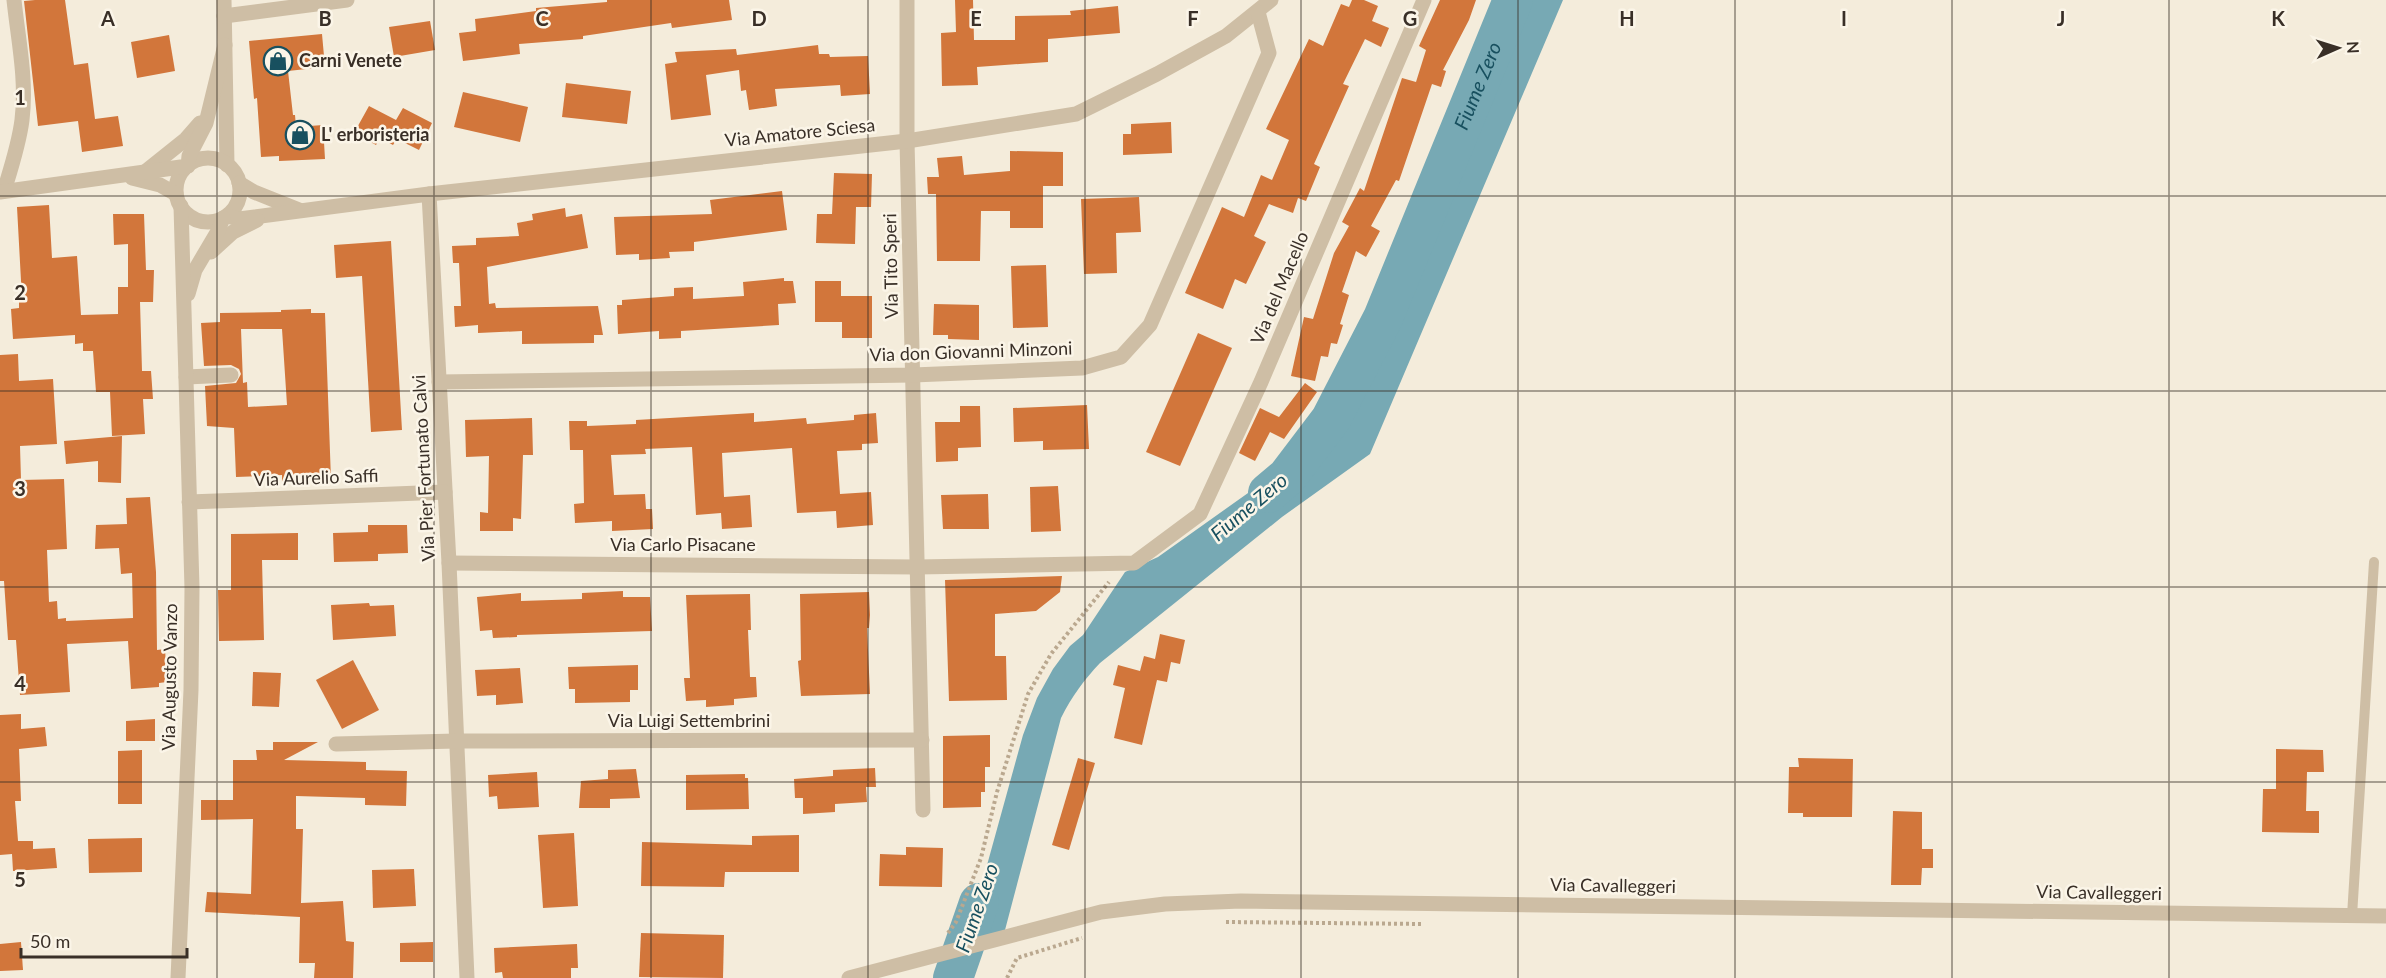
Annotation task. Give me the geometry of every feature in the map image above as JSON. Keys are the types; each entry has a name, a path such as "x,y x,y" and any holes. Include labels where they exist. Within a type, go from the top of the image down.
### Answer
{"street":[{"path":"14,0 24,83 22,120 16,153 2,192 188,166 197,160 207,158 227,165 235,173 239,183"},
{"name":"Via Augusto Vanzo","path":"224,0 227,165"},
{"path":"224,16 347,0"},
{"name":"Via Tito Speri","path":"907,0 907,141 923,810"},
{"name":"Via Amatore Sciesa","path":"225,217 239,219 429,194 907,141 1076,114 1157,74 1226,36 1271,0"},
{"name":"Via del Macello","path":"1134,563 1200,514 1261,382 1424,0"},
{"name":"Via don Giovanni Minzoni","path":"439,382 913,375 1082,368 1121,357 1150,325 1269,53 1258,12"},
{"name":"Via Augusto Vanzo","path":"178,978 191,690 192,588 184,308 177,183 188,166 189,156 208,114 225,45"},
{"path":"143,173 186,139 208,114"},
{"path":"123,176 160,185 178,200 194,219 203,222 225,217"},
{"name":"Via Augusto Vanzo","path":"184,308 195,270 225,217 237,202 239,183"},
{"name":"Via Amatore Sciesa","path":"239,183 254,192 302,211"},
{"name":"Via Pier Fortunato Calvi","path":"429,194 449,563 467,978"},
{"path":"195,270 233,232 268,215"},
{"path":"186,376 231,375"},
{"name":"Via Aurelio Saffi","path":"189,502 445,492"},
{"name":"Via Carlo Pisacane","path":"449,563 917,567"},
{"path":"917,567 1134,563"},
{"name":"Via Luigi Settembrini","path":"456,741 922,740"},
{"path":"336,744 456,741"},
{"name":"Via Cavalleggeri","path":"849,978 1101,912 1165,904 1241,901 2386,916"}],"lane":[{"path":"2352,916 2374,562"}],"path":[{"path":"932,957 956,922 981,858 997,792 1028,694 1051,654 1091,603 1109,582 1134,563"},
{"path":"1221,922 1427,924"},
{"path":"1007,978 1017,958 1089,936"}],"water":[{"path":"1518,0 1563,0 1370,454 1282,517 1100,663 1089,676 1074,695 1061,718 1005,930 959,945 984,876 1023,735 1037,698 1053,669 1070,646 1083,635 1125,572 1158,557 1331,434"}],"building":[{"path":"65,0 74,65 88,63 95,119 118,116 123,146 82,152 78,121 38,126 24,1"},
{"path":"607,0 729,0 732,20 672,28 671,23 583,36 583,39 519,44 520,54 463,61 459,33 476,31 475,19 536,11 536,8 607,2"},
{"path":"955,0 973,0 974,40 1015,40 1015,16 1071,15 1070,11 1118,6 1120,33 1048,39 1048,62 977,67 978,85 942,86 941,33 956,32"},
{"path":"1352,0 1364,0 1378,6 1372,21 1389,28 1381,47 1365,39 1343,84 1349,86 1314,164 1320,167 1306,201 1298,198 1293,213 1269,204 1254,236 1266,242 1246,284 1235,279 1223,309 1185,293 1222,207 1244,217 1261,175 1272,180 1289,140 1266,129 1309,39 1323,46 1341,4 1349,7"},
{"path":"1440,0 1476,0 1469,20 1443,70 1446,71 1441,87 1432,84 1399,181 1396,180 1371,226 1380,231 1366,257 1356,251 1342,292 1349,295 1340,324 1343,325 1337,344 1331,343 1328,357 1321,356 1315,381 1291,376 1304,317 1313,319 1334,253 1349,226 1342,222 1360,188 1364,191 1402,78 1416,82 1426,50 1419,46"},
{"path":"430,21 435,50 394,57 389,27"},
{"path":"322,34 325,67 288,71 296,127 323,125 325,159 279,161 279,156 261,157 257,98 254,99 249,41"},
{"path":"169,35 175,71 137,78 131,42"},
{"path":"818,45 819,54 829,54 830,57 868,56 870,94 841,96 840,85 775,89 777,106 749,110 746,90 741,91 739,70 706,75 711,115 671,120 665,64 677,62 675,52 736,49 737,55"},
{"path":"566,83 631,91 627,124 562,117"},
{"path":"463,92 528,107 520,142 454,127"},
{"path":"369,106 396,120 403,108 432,123 419,150 397,139 393,145 380,138 376,145 354,133"},
{"path":"1171,122 1172,153 1123,155 1123,134 1131,134 1131,124"},
{"path":"1010,151 1063,152 1063,186 1043,186 1043,228 1010,228 1010,211 981,211 980,261 937,261 936,194 928,194 927,177 939,177 937,158 962,156 964,175 1010,171"},
{"path":"834,173 872,174 871,207 856,207 855,244 816,243 817,214 832,214"},
{"path":"782,191 787,230 694,242 694,251 669,252 670,258 639,260 639,254 616,255 614,217 712,214 710,200"},
{"path":"1139,197 1141,232 1116,233 1117,273 1084,274 1081,199"},
{"path":"49,205 52,258 77,256 81,315 118,314 118,287 128,287 128,244 114,245 113,214 144,214 146,270 154,270 153,302 140,302 142,371 151,371 153,399 143,399 145,434 112,436 110,392 96,392 93,351 83,351 83,343 75,344 75,335 13,339 11,309 19,308 19,300 22,299 17,207"},
{"path":"565,208 566,217 582,214 588,248 487,267 489,304 495,303 496,308 598,306 603,335 594,335 594,343 522,344 522,331 478,333 478,325 455,327 454,306 461,306 459,263 453,263 452,246 476,245 476,238 519,236 517,223 533,220 532,214"},
{"path":"391,241 402,430 371,432 362,276 336,278 334,245"},
{"path":"1046,265 1048,327 1013,328 1011,266"},
{"path":"784,278 784,281 793,281 796,303 778,304 779,325 681,331 681,338 659,339 659,331 618,334 617,305 622,305 622,300 674,296 674,288 693,287 693,299 744,296 743,282"},
{"path":"815,281 841,281 841,296 872,296 872,338 842,338 842,322 815,322"},
{"path":"934,304 979,305 979,340 948,339 948,335 933,335"},
{"path":"311,309 311,313 325,313 331,480 282,482 282,475 236,477 234,428 207,426 205,386 236,383 241,374 239,369 231,365 204,366 201,323 220,322 220,313 281,312 281,310","holes":["241,329 282,329 287,405 248,407 247,382 243,383"]},
{"path":"1198,333 1232,348 1180,466 1146,452"},
{"path":"18,354 19,381 53,379 57,444 20,446 21,480 64,479 67,549 47,550 49,602 57,601 58,619 66,618 66,621 133,618 132,573 121,574 119,548 95,549 96,525 127,524 126,498 150,497 156,572 157,650 165,649 167,682 159,683 159,687 131,689 128,641 67,644 70,692 20,695 16,640 8,640 4,581 0,581 0,355"},
{"path":"1305,383 1317,392 1284,439 1270,432 1255,461 1239,453 1260,408 1279,417"},
{"path":"1087,405 1089,449 1043,450 1043,441 1014,442 1013,408"},
{"path":"960,406 980,406 981,447 958,448 958,461 936,462 935,422 960,422"},
{"path":"754,413 754,422 806,418 807,424 854,420 854,415 876,413 878,443 862,444 862,450 837,451 840,494 871,492 873,525 837,528 836,511 797,513 792,448 722,453 724,497 750,495 752,527 722,529 721,513 696,515 692,447 645,449 646,454 611,455 614,495 645,494 646,509 652,509 653,529 612,531 612,521 575,523 574,504 584,503 583,450 570,450 569,421 587,421 587,426 636,424 636,420"},
{"path":"532,418 533,455 523,455 521,519 513,518 513,531 480,531 480,512 488,513 489,456 466,457 465,420"},
{"path":"122,436 121,483 98,482 98,461 66,464 64,441"},
{"path":"1058,486 1061,531 1031,532 1030,487"},
{"path":"988,494 989,529 943,529 941,495"},
{"path":"368,525 407,525 408,553 378,554 378,561 334,562 333,533 368,532"},
{"path":"298,533 298,560 262,560 264,640 219,641 218,590 231,590 231,534"},
{"path":"1062,576 1060,592 1036,611 995,614 995,656 1006,656 1007,700 949,701 945,580"},
{"path":"623,591 623,597 650,597 652,631 517,635 517,637 493,638 492,630 480,631 477,597 521,593 521,601 582,599 582,593"},
{"path":"869,592 870,615 869,628 867,628 870,694 801,696 798,661 801,660 800,594"},
{"path":"750,594 751,630 748,630 750,677 756,677 757,697 734,699 734,705 706,707 706,700 686,701 684,678 690,678 686,595"},
{"path":"369,603 370,606 394,605 396,636 333,640 331,605"},
{"path":"1160,634 1185,640 1180,664 1171,662 1167,682 1157,680 1142,745 1114,738 1125,688 1113,685 1118,665 1140,671 1144,656 1155,659"},
{"path":"353,660 379,710 342,729 316,680"},
{"path":"638,665 638,690 630,690 630,702 575,703 575,689 569,689 568,667"},
{"path":"520,668 523,703 496,705 496,695 477,696 475,670"},
{"path":"253,672 281,673 279,707 252,706"},
{"path":"21,714 21,729 45,727 47,746 19,749 21,801 15,801 18,841 33,841 33,849 55,848 57,868 13,871 12,854 0,855 0,715"},
{"path":"155,719 155,741 126,741 126,721"},
{"path":"990,735 990,767 985,767 985,792 981,792 981,807 943,808 943,736"},
{"path":"273,742 318,742 284,760 366,762 366,770 407,771 406,806 365,805 365,798 296,796 296,829 303,829 301,903 343,901 346,941 354,942 353,978 314,978 315,963 299,963 300,917 205,912 207,892 251,894 253,819 201,820 201,800 233,800 233,760 257,760 256,750 273,750"},
{"path":"2276,749 2323,750 2324,772 2307,772 2306,811 2319,811 2319,833 2262,832 2263,789 2276,789"},
{"path":"142,750 142,804 118,804 118,751"},
{"path":"1078,758 1095,763 1069,850 1052,845"},
{"path":"1798,758 1853,759 1852,817 1803,817 1803,813 1788,813 1789,767 1799,767"},
{"path":"875,768 876,787 866,787 867,802 835,804 835,812 803,814 803,798 795,798 794,779 833,776 833,770"},
{"path":"636,769 640,798 610,799 610,808 579,808 581,781 608,779 608,770"},
{"path":"537,772 539,807 498,809 497,796 489,797 488,775"},
{"path":"745,774 745,778 748,778 749,809 686,810 686,775"},
{"path":"1893,811 1922,812 1922,849 1933,849 1933,868 1922,868 1921,885 1891,885"},
{"path":"574,833 578,906 543,908 538,835"},
{"path":"799,835 799,872 725,872 724,887 641,886 642,842 752,845 752,836"},
{"path":"142,838 142,872 89,873 88,839"},
{"path":"906,847 943,848 942,887 879,886 880,854 906,855"},
{"path":"414,869 416,906 373,908 372,870"},
{"path":"641,933 724,935 723,978 639,977"},
{"path":"21,942 23,970 0,971 0,944"},
{"path":"433,942 433,962 400,962 400,943"},
{"path":"577,944 578,968 571,968 571,978 503,978 502,972 495,973 494,948"}],"waterway":[{"name":"Fiume Zero","path":"1268,493 1287,477 1331,419 1383,318 1513,0"},
{"name":"Fiume Zero","path":"953,978 979,903"}],"place":[{"name":"Carni Venete","path":"278,61"},
{"name":"L' erboristeria","path":"300,135"}]}
